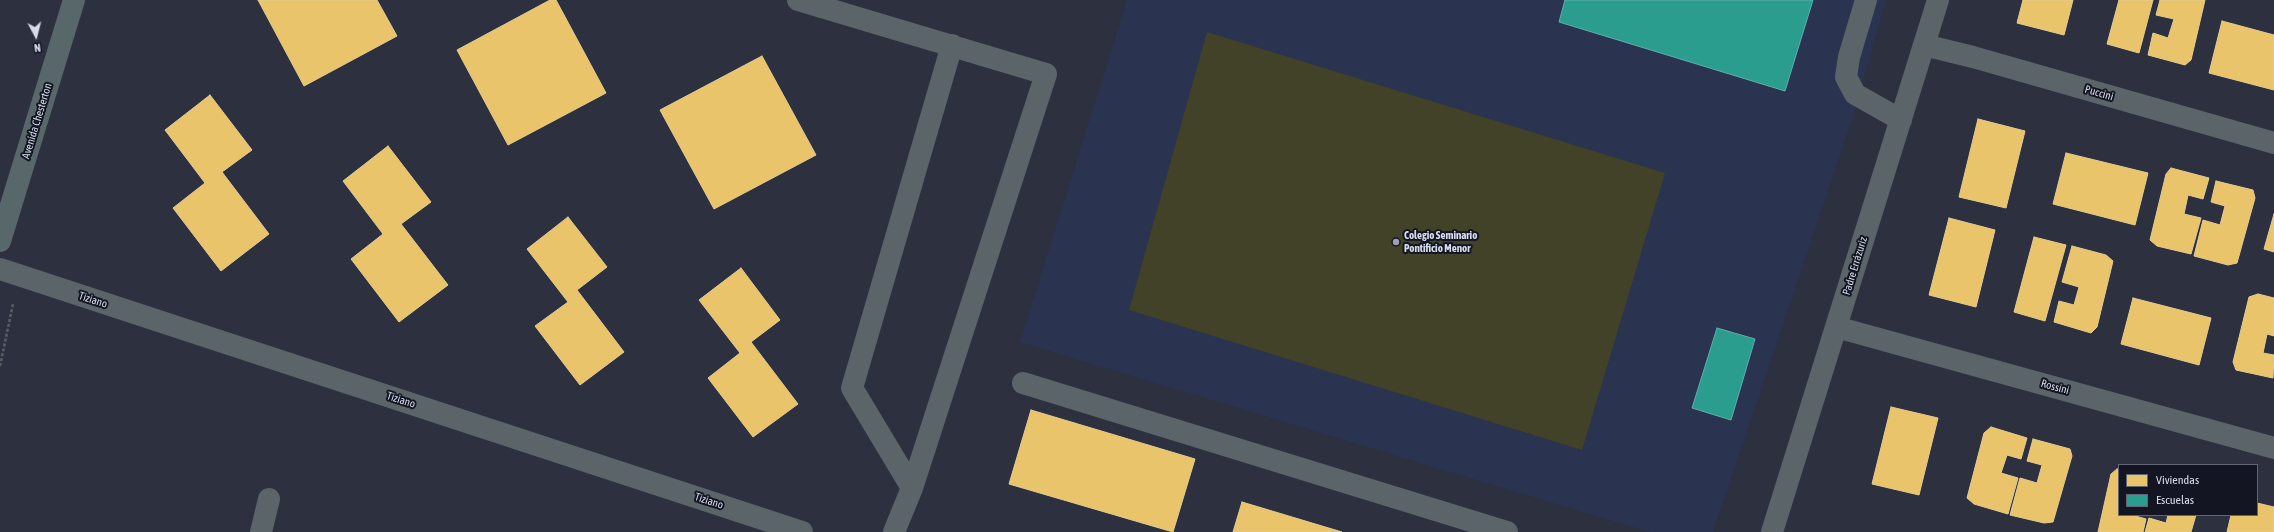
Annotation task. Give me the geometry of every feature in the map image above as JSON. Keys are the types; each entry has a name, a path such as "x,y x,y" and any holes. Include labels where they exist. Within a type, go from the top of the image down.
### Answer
{"main road":[{"name":"Avenida Chesterton","path":"0,241 74,0"}],"street":[{"path":"798,0 1046,74 912,488 894,532"},
{"path":"1866,0 1849,57 1846,77 1855,94 1900,120"},
{"name":"Padre Errázuriz","path":"1772,532 1938,0"},
{"path":"912,488 852,388 952,45"},
{"name":"Puccini","path":"1924,45 1973,57 2274,143"},
{"name":"Tiziano","path":"0,269 802,532"},
{"name":"Rossini","path":"1836,326 2274,448"},
{"path":"1023,383 1507,532"},
{"path":"261,532 269,499"}],"shaded area":[{"name":"Colegio Seminario Pontificio Menor","path":"1127,0 1886,0 1853,116 1713,532 1649,532 1020,342"}],"green space":[{"name":"Colegio Seminario Pontificio Menor","path":"1207,32 1665,173 1582,450 1129,310"}],"building: Viviendas":[{"path":"258,0 377,0 397,36 304,86"},
{"path":"550,0 556,0 606,93 508,145 457,50"},
{"path":"2023,0 2073,0 2064,35 2017,23"},
{"path":"2119,0 2153,0 2139,53 2107,44"},
{"path":"2160,0 2205,0 2191,60 2185,65 2148,55 2153,33 2168,38 2174,19 2156,15"},
{"path":"2222,21 2274,35 2274,90 2209,73"},
{"path":"762,56 816,155 714,209 660,110"},
{"path":"210,95 252,150 222,172 269,234 221,271 173,208 205,183 165,130"},
{"path":"1978,119 2025,131 2006,208 1959,197"},
{"path":"388,146 431,202 401,224 448,285 399,322 351,259 383,234 343,181"},
{"path":"2066,153 2148,173 2135,225 2053,204"},
{"path":"2171,168 2209,178 2203,199 2188,195 2184,214 2201,218 2191,254 2157,246 2150,240 2166,174"},
{"path":"2216,181 2253,190 2255,198 2237,263 2228,265 2194,256 2203,220 2220,225 2225,206 2211,202"},
{"path":"2274,214 2274,252 2264,249"},
{"path":"568,217 607,267 577,290 624,352 580,385 535,326 568,302 527,249"},
{"path":"1949,218 1995,230 1976,307 1929,295"},
{"path":"2034,237 2066,245 2045,321 2014,312"},
{"path":"2072,246 2106,255 2113,261 2097,327 2091,333 2054,322 2059,301 2074,305 2079,287 2062,282"},
{"path":"741,268 780,320 751,342 798,404 753,437 708,378 740,353 699,300"},
{"path":"2258,294 2274,298 2274,336 2267,334 2263,353 2274,355 2273,378 2236,370 2233,362 2249,297"},
{"path":"2133,298 2211,318 2199,365 2121,344"},
{"path":"1891,407 1938,418 1919,495 1872,484"},
{"path":"1031,410 1195,459 1173,532 1009,484"},
{"path":"1991,427 2027,438 2021,459 2007,455 2001,473 2018,478 2008,514 1974,504 1967,498 1984,433"},
{"path":"2033,439 2070,449 2072,456 2053,522 2044,523 2010,515 2020,478 2037,483 2042,465 2027,461"},
{"path":"2118,469 2118,516 2136,516 2146,519 2143,532 2098,532 2111,474"},
{"path":"1242,502 1342,532 1233,532"},
{"path":"2258,503 2274,507 2274,532 2227,532 2231,516 2258,516"},
{"path":"2168,516 2196,516 2191,532 2145,532 2149,518 2166,523"}],"building: Escuelas":[{"path":"1565,0 1813,0 1785,91 1559,22"},
{"path":"1717,328 1755,339 1731,420 1692,408"}],"place":[{"name":"Colegio Seminario Pontificio Menor","path":"1396,242"}]}
